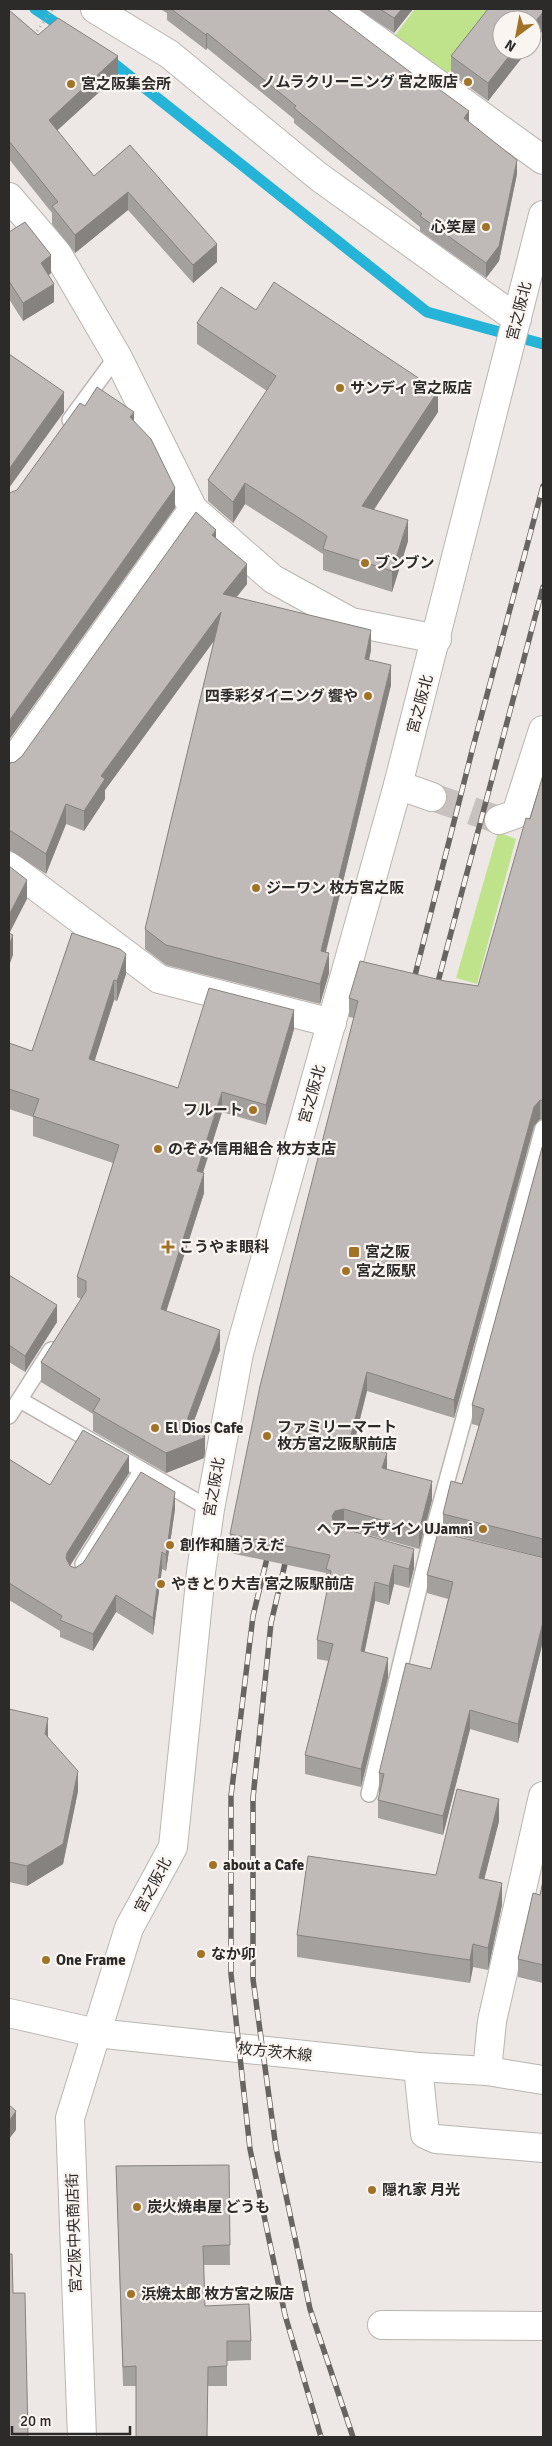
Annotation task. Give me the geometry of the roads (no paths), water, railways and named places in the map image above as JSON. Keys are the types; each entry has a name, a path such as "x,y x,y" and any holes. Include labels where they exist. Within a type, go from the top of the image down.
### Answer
{"street":[{"path":"95,9 169,54 320,177 517,320"},
{"path":"334,9 543,160"},
{"path":"9,197 57,253 117,356 193,509 274,579 352,622 437,639"},
{"name":"宮之阪北","path":"96,2033 129,1928 173,1847 201,1572 210,1509 240,1353 437,639 543,215"},
{"path":"9,767 193,509"},
{"path":"499,820 516,814 543,730"},
{"path":"398,785 432,797"},
{"path":"9,866 159,979 332,1023"},
{"path":"487,2071 492,2021 543,1796"},
{"name":"枚方茨木線","path":"9,2013 96,2033 418,2067 487,2071 543,2080"},
{"name":"宮之阪中央商店街","path":"82,2437 70,2118 96,2033"},
{"path":"418,2067 425,2134 436,2139 543,2148"},
{"path":"382,2325 543,2326"}],"lane":[{"path":"60,434 117,356"},
{"path":"369,1794 420,1560 431,1539 543,1128"},
{"path":"9,1416 57,1340"},
{"path":"20,1400 210,1509"},
{"path":"75,1575 142,1470"},
{"path":"431,1539 449,1544"}],"waterway":[{"path":"35,9 65,29"},
{"path":"107,58 427,312 543,344"}],"tunnel":[{"path":"432,797 499,820"}],"railway":[{"path":"412,987 473,747 543,486"},
{"path":"435,993 543,587"},
{"path":"270,1546 253,1616 231,1796 231,1974 250,2149 285,2315 321,2437"},
{"path":"288,1551 271,1623 253,1798 253,1979 276,2148 310,2309 353,2437"}],"place":[{"name":"ノムラクリーニング 宮之阪店","path":"468,82"},
{"name":"宮之阪集会所","path":"71,84"},
{"name":"心笑屋","path":"486,227"},
{"name":"サンディ 宮之阪店","path":"340,388"},
{"name":"ブンブン","path":"365,563"},
{"name":"四季彩ダイニング 饗や","path":"368,696"},
{"name":"ジーワン 枚方宮之阪","path":"256,888"},
{"name":"フルート","path":"253,1110"},
{"name":"のぞみ信用組合 枚方支店","path":"158,1149"},
{"name":"こうやま眼科","path":"168,1247"},
{"name":"宮之阪","path":"354,1252"},
{"name":"宮之阪駅","path":"346,1271"},
{"name":"El Dios Cafe","path":"155,1428"},
{"name":"ファミリーマート 枚方宮之阪駅前店","path":"267,1436"},
{"name":"ヘアーデザイン UJamni","path":"483,1529"},
{"name":"創作和膳うえだ","path":"170,1545"},
{"name":"やきとり大吉 宮之阪駅前店","path":"161,1584"},
{"name":"about a Cafe","path":"213,1865"},
{"name":"なか卯","path":"201,1954"},
{"name":"One Frame","path":"46,1960"},
{"name":"隠れ家 月光","path":"372,2190"},
{"name":"炭火焼串屋 どうも","path":"137,2207"},
{"name":"浜焼太郎 枚方宮之阪店","path":"131,2294"}]}
